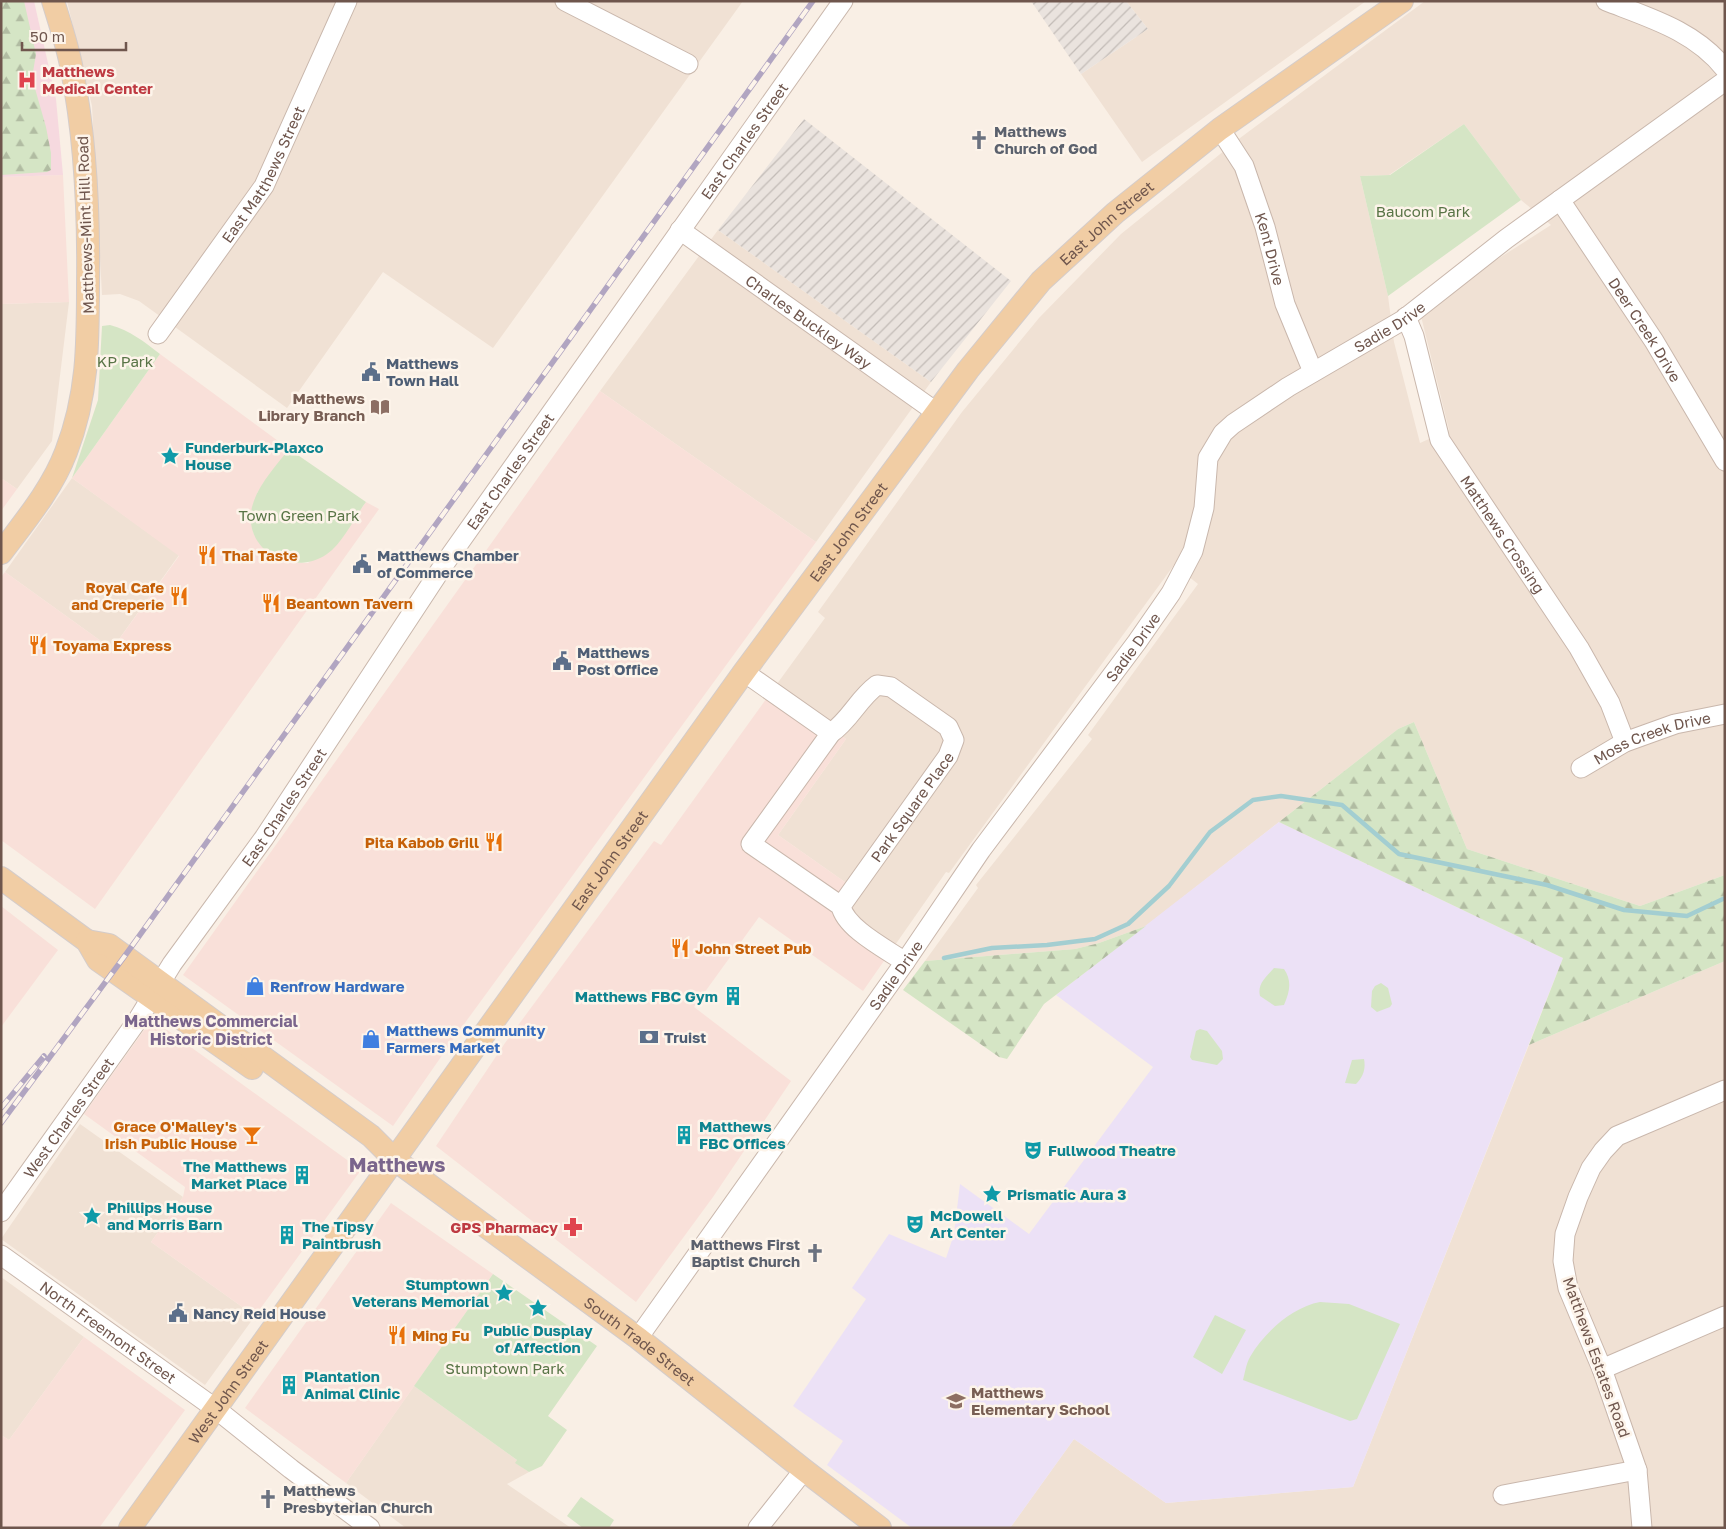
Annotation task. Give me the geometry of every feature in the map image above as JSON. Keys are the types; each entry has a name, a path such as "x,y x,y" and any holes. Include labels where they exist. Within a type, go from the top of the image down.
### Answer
{"main road":[{"name":"Matthews-Mint Hill Road","path":"1,553 40,500 57,472 77,422 85,385 88,318 86,169 72,68 53,1"},
{"name":"East John Street","path":"395,1160 744,672 871,499 968,370 1042,281 1115,214 1220,130 1402,1"},
{"name":"South Trade Street","path":"1,878 87,941 109,946 156,990 371,1136 395,1160 638,1338 880,1528"},
{"name":"West John Street","path":"130,1528 395,1160"}],"street":[{"name":"East Matthews Street","path":"158,334 264,186 347,1"},
{"path":"565,1 688,64"},
{"name":"East Charles Street","path":"156,990 264,838 447,560 843,1"},
{"path":"1606,1 1677,29 1712,54 1725,70"},
{"name":"Sadie Drive","path":"638,1338 905,962 981,850 1137,642 1171,593 1193,550 1200,526 1208,458 1214,445 1233,424 1313,372 1406,317 1464,271 1725,81"},
{"name":"Kent Drive","path":"1220,130 1244,166 1265,228 1285,304 1313,372"},
{"name":"Deer Creek Drive","path":"1560,200 1654,341 1725,461"},
{"name":"Charles Buckley Way","path":"680,230 936,412"},
{"name":"Matthews Crossing","path":"1406,317 1414,336 1440,440 1579,648 1610,703 1625,742"},
{"path":"744,672 831,733"},
{"name":"Park Square Place","path":"840,906 948,756 954,740 948,727 891,687 876,685 865,694 842,726 831,733 751,844 840,906 842,915 849,923 905,962"},
{"name":"Moss Creek Drive","path":"1581,768 1625,742 1675,724 1725,714"},
{"name":"West Charles Street","path":"1,1212 156,990"},
{"name":"Matthews Estates Road","path":"1642,1528 1637,1470 1602,1369 1571,1295 1563,1261 1565,1234 1578,1196 1591,1168 1617,1136 1725,1090"},
{"name":"North Freemont Street","path":"1,1255 216,1409 290,1469 370,1528"},
{"path":"1602,1369 1725,1316"},
{"path":"758,1528 804,1470"},
{"path":"1503,1495 1637,1470"}],"shaded area":[{"name":"Matthews Medical Center","path":"1,1 34,1 56,99 63,175 1,177"},
{"path":"67,1 743,1 493,348 383,272 287,408 139,301 120,294 102,295 92,106"},
{"path":"1031,1 1126,1 1148,29 1081,74"},
{"path":"1126,1 1366,1 1142,162 1081,74 1148,29"},
{"path":"1425,1 1725,1 1725,875 1640,906 1467,849 1414,722 1398,729 1146,926 1099,943 1075,949 925,961 978,888 976,885 1092,739 1088,735 1198,584 1174,565 949,873 946,872 893,948 837,909 852,887 778,835 846,739 774,688 825,618 818,612 962,412 1039,318 1121,234 1240,138","holes":["1464,124 1521,200 1551,225 1460,283 1420,312 1449,430 1420,443 1394,342 1388,296 1360,176 1389,175"]},
{"path":"804,119 1011,281 931,382 718,230"},
{"path":"63,175 69,302 1,304 1,177"},
{"path":"718,230 931,382 816,542 600,391"},
{"path":"69,302 52,441 17,489 1,478 1,304"},
{"path":"160,354 289,449 257,493 253,532 259,543 271,556 291,563 308,563 338,542 366,502 379,509 95,909 1,840 1,577 5,572 112,649 179,556 72,478"},
{"path":"600,391 816,542 459,1031 393,1126 183,975"},
{"path":"1,478 17,489 1,511"},
{"path":"72,478 179,555 112,649 5,572"},
{"path":"774,688 846,739 778,835 852,887 837,909 893,948 863,991 759,917 694,1007 791,1081 713,1197 636,1302 436,1146 505,1043 654,841 661,845"},
{"path":"1279,822 1563,958 1353,1487 1166,1503 1074,1439 1010,1528 912,1528 827,1465 843,1441 793,1406 866,1299 852,1288 889,1234 946,1258 954,1234 960,1184 1029,1234 1153,1067 1056,995"},
{"path":"1,906 58,950 1,1027"},
{"path":"1725,961 1725,1528 1010,1528 1074,1439 1166,1503 1353,1487 1529,1045"},
{"path":"152,1019 361,1170 255,1316 151,1242 183,1197 185,1187 84,1114"},
{"name":"Phillips House and Morris Barn","path":"80,1124 183,1197 151,1242 255,1316 205,1385 1,1239"},
{"path":"391,1203 493,1274 346,1483 245,1408"},
{"path":"1,1277 84,1337 9,1440 1,1435"},
{"path":"84,1337 185,1410 99,1528 1,1528 1,1435 9,1440"},
{"path":"414,1386 517,1460 516,1463 529,1472 507,1484 571,1528 406,1528 346,1483"}],"green space":[{"name":"Matthews Medical Center","path":"1,1 24,1 36,54 32,78 46,127 51,153 51,170 47,172 1,175"},
{"name":"Baucom Park","path":"1464,124 1521,200 1388,296 1360,176 1390,175"},
{"name":"KP Park","path":"110,325 130,333 160,354 72,478 98,400 102,326"},
{"name":"Town Green Park","path":"289,449 366,502 333,549 313,561 299,563 285,561 273,556 262,547 255,536 251,522 252,507 258,491"},
{"path":"1414,722 1467,849 1640,906 1725,875 1725,961 1529,1045 1563,958 1279,822 1398,729"},
{"path":"1146,926 1044,1004 1007,1059 999,1057 903,990 925,961 1075,949 1099,943"},
{"path":"1274,968 1284,969 1288,978 1289,991 1284,1005 1275,1006 1260,996 1261,984"},
{"path":"1381,983 1388,988 1392,1004 1390,1007 1377,1012 1371,1007 1372,991 1375,986"},
{"path":"1200,1029 1207,1031 1222,1051 1223,1059 1217,1065 1192,1060 1190,1057 1196,1031"},
{"path":"1364,1059 1362,1076 1356,1084 1345,1083 1352,1060"},
{"name":"Stumptown Park","path":"493,1274 597,1346 548,1416 567,1430 542,1466 529,1472 515,1463 517,1460 414,1386"},
{"path":"1320,1302 1349,1304 1400,1324 1357,1419 1350,1421 1243,1380 1250,1357 1271,1330 1299,1309"},
{"path":"1215,1315 1246,1330 1222,1374 1193,1357"},
{"path":"581,1497 614,1520 609,1528 583,1528 567,1516"}],"waterway":[{"path":"944,958 992,948 1047,945 1095,939 1128,924 1169,886 1210,832 1253,800 1281,796 1342,805 1399,854 1547,885 1624,910 1687,916 1725,898"}],"railway":[{"path":"1,1123 124,957 813,1"},
{"path":"1,1108 44,1056"}],"place":[{"name":"Matthews Medical Center","path":"27,80"},
{"name":"Matthews Church of God","path":"979,140"},
{"name":"Matthews Town Hall","path":"371,372"},
{"name":"Matthews Library Branch","path":"380,407"},
{"name":"Funderburk-Plaxco House","path":"170,456"},
{"name":"Thai Taste","path":"207,555"},
{"name":"Matthews Chamber of Commerce","path":"362,564"},
{"name":"Royal Cafe and Creperie","path":"179,596"},
{"name":"Beantown Tavern","path":"271,603"},
{"name":"Toyama Express","path":"38,645"},
{"name":"Matthews Post Office","path":"562,661"},
{"name":"Pita Kabob Grill","path":"494,842"},
{"name":"John Street Pub","path":"680,948"},
{"name":"Renfrow Hardware","path":"255,986"},
{"name":"Matthews FBC Gym","path":"733,996"},
{"name":"Truist","path":"649,1037"},
{"name":"Matthews Community Farmers Market","path":"371,1039"},
{"name":"Grace O'Malley's Irish Public House","path":"252,1135"},
{"name":"Matthews FBC Offices","path":"684,1135"},
{"name":"Fullwood Theatre","path":"1033,1150"},
{"name":"The Matthews Market Place","path":"302,1175"},
{"name":"Prismatic Aura 3","path":"992,1194"},
{"name":"Phillips House and Morris Barn","path":"92,1216"},
{"name":"McDowell Art Center","path":"915,1224"},
{"name":"GPS Pharmacy","path":"573,1227"},
{"name":"The Tipsy Paintbrush","path":"287,1235"},
{"name":"Matthews First Baptist Church","path":"815,1253"},
{"name":"Stumptown Veterans Memorial","path":"504,1293"},
{"name":"Public Dusplay of Affection","path":"538,1308"},
{"name":"Nancy Reid House","path":"178,1313"},
{"name":"Ming Fu","path":"397,1335"},
{"name":"Plantation Animal Clinic","path":"289,1385"},
{"name":"Matthews Elementary School","path":"956,1401"},
{"name":"Matthews Presbyterian Church","path":"268,1499"}],"district":[{"name":"Matthews Commercial Historic District","path":"211,1030"},
{"name":"Matthews","path":"397,1164"}]}
